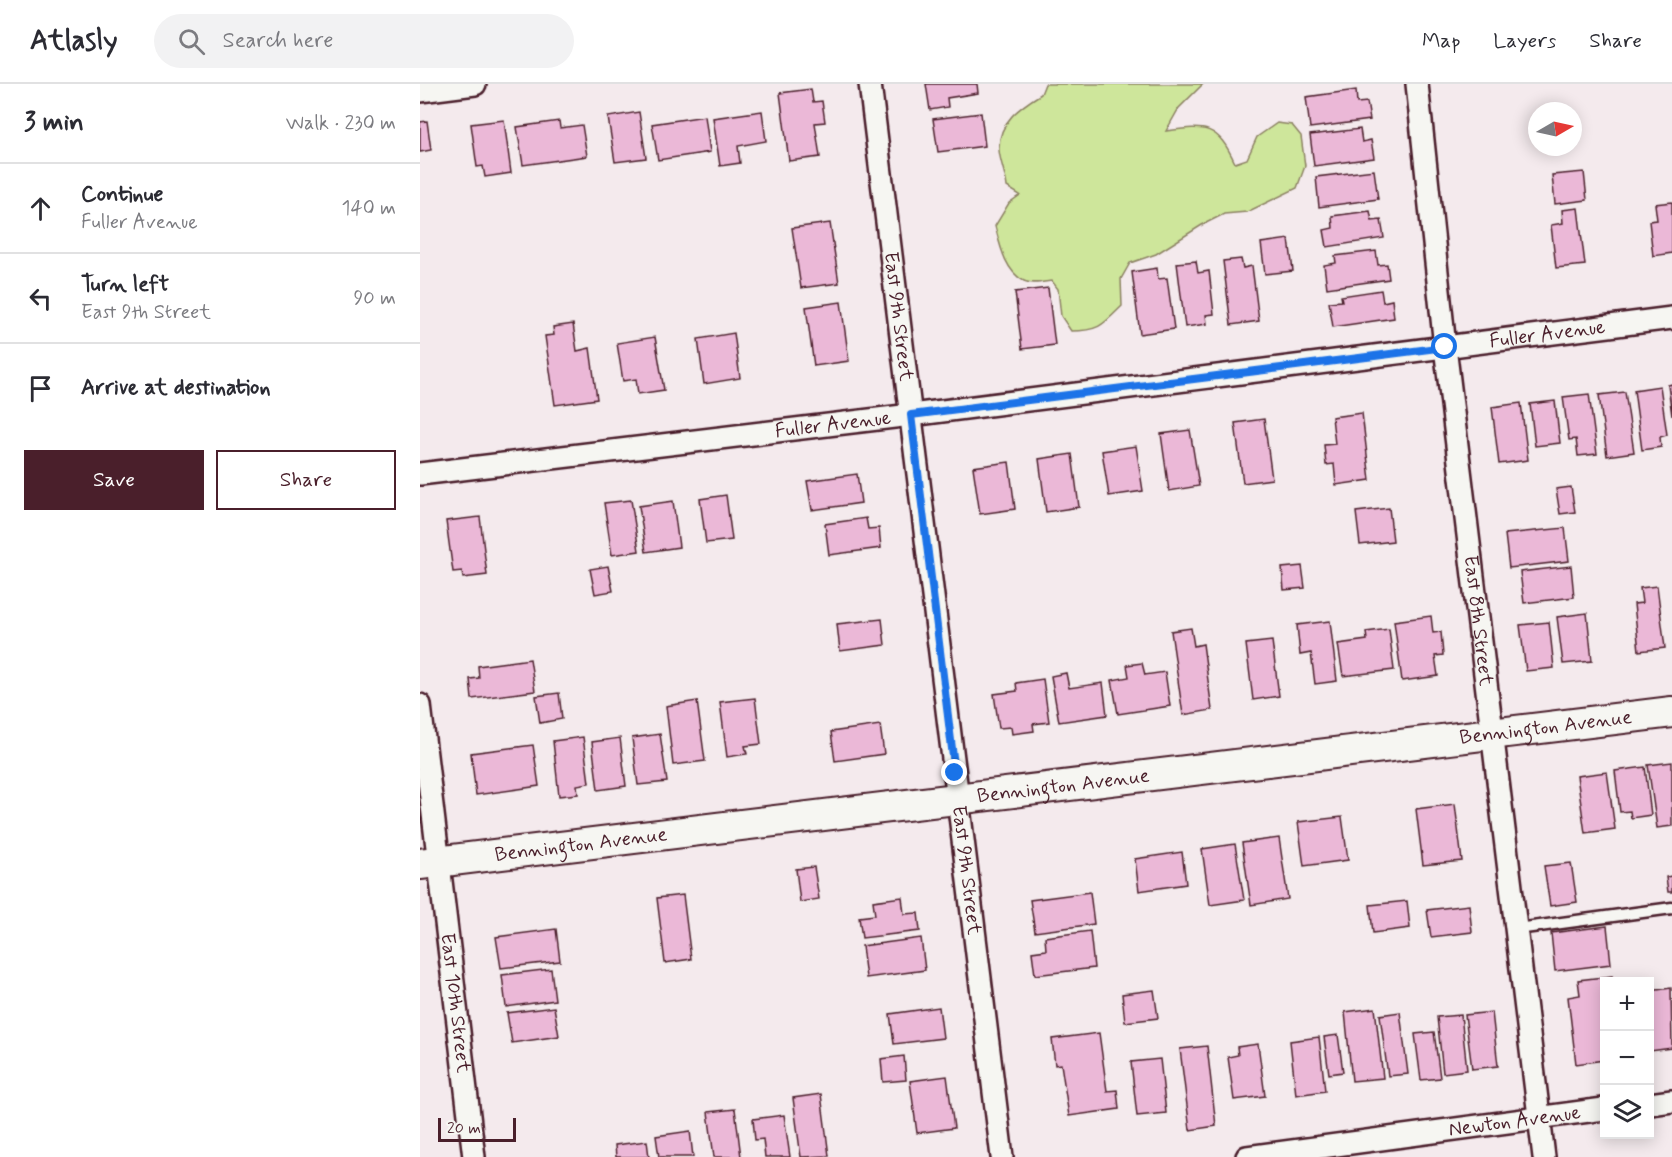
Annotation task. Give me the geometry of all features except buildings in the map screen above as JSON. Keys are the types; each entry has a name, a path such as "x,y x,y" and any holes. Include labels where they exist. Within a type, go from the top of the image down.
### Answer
{"street":[{"path":"420,91 473,84"},
{"name":"East 9th Street","path":"870,84 1002,1157"},
{"name":"East 8th Street","path":"1417,84 1445,347 1544,1157"},
{"name":"Fuller Avenue","path":"420,474 911,415 1672,318"},
{"name":"East 10th Street","path":"420,705 429,863 474,1157"},
{"name":"Bennington Avenue","path":"429,863 1672,712"},
{"path":"1654,1103 1672,1101"},
{"name":"Newton Avenue","path":"1247,1157 1600,1110"}],"lane":[{"path":"1516,929 1672,908"}],"green space":[{"path":"1045,84 1203,84 1179,108 1166,131 1191,128 1209,130 1222,141 1235,163 1247,159 1257,137 1277,123 1292,125 1301,136 1305,166 1297,188 1247,212 1224,214 1156,254 1130,263 1121,279 1122,306 1100,326 1088,330 1071,331 1061,316 1058,289 1052,281 1030,283 1012,271 1004,257 995,226 1009,203 1020,195 1007,187 999,150 1002,131 1018,110 1041,94"}],"route":[{"path":"955,773 911,415 1445,347"}]}
